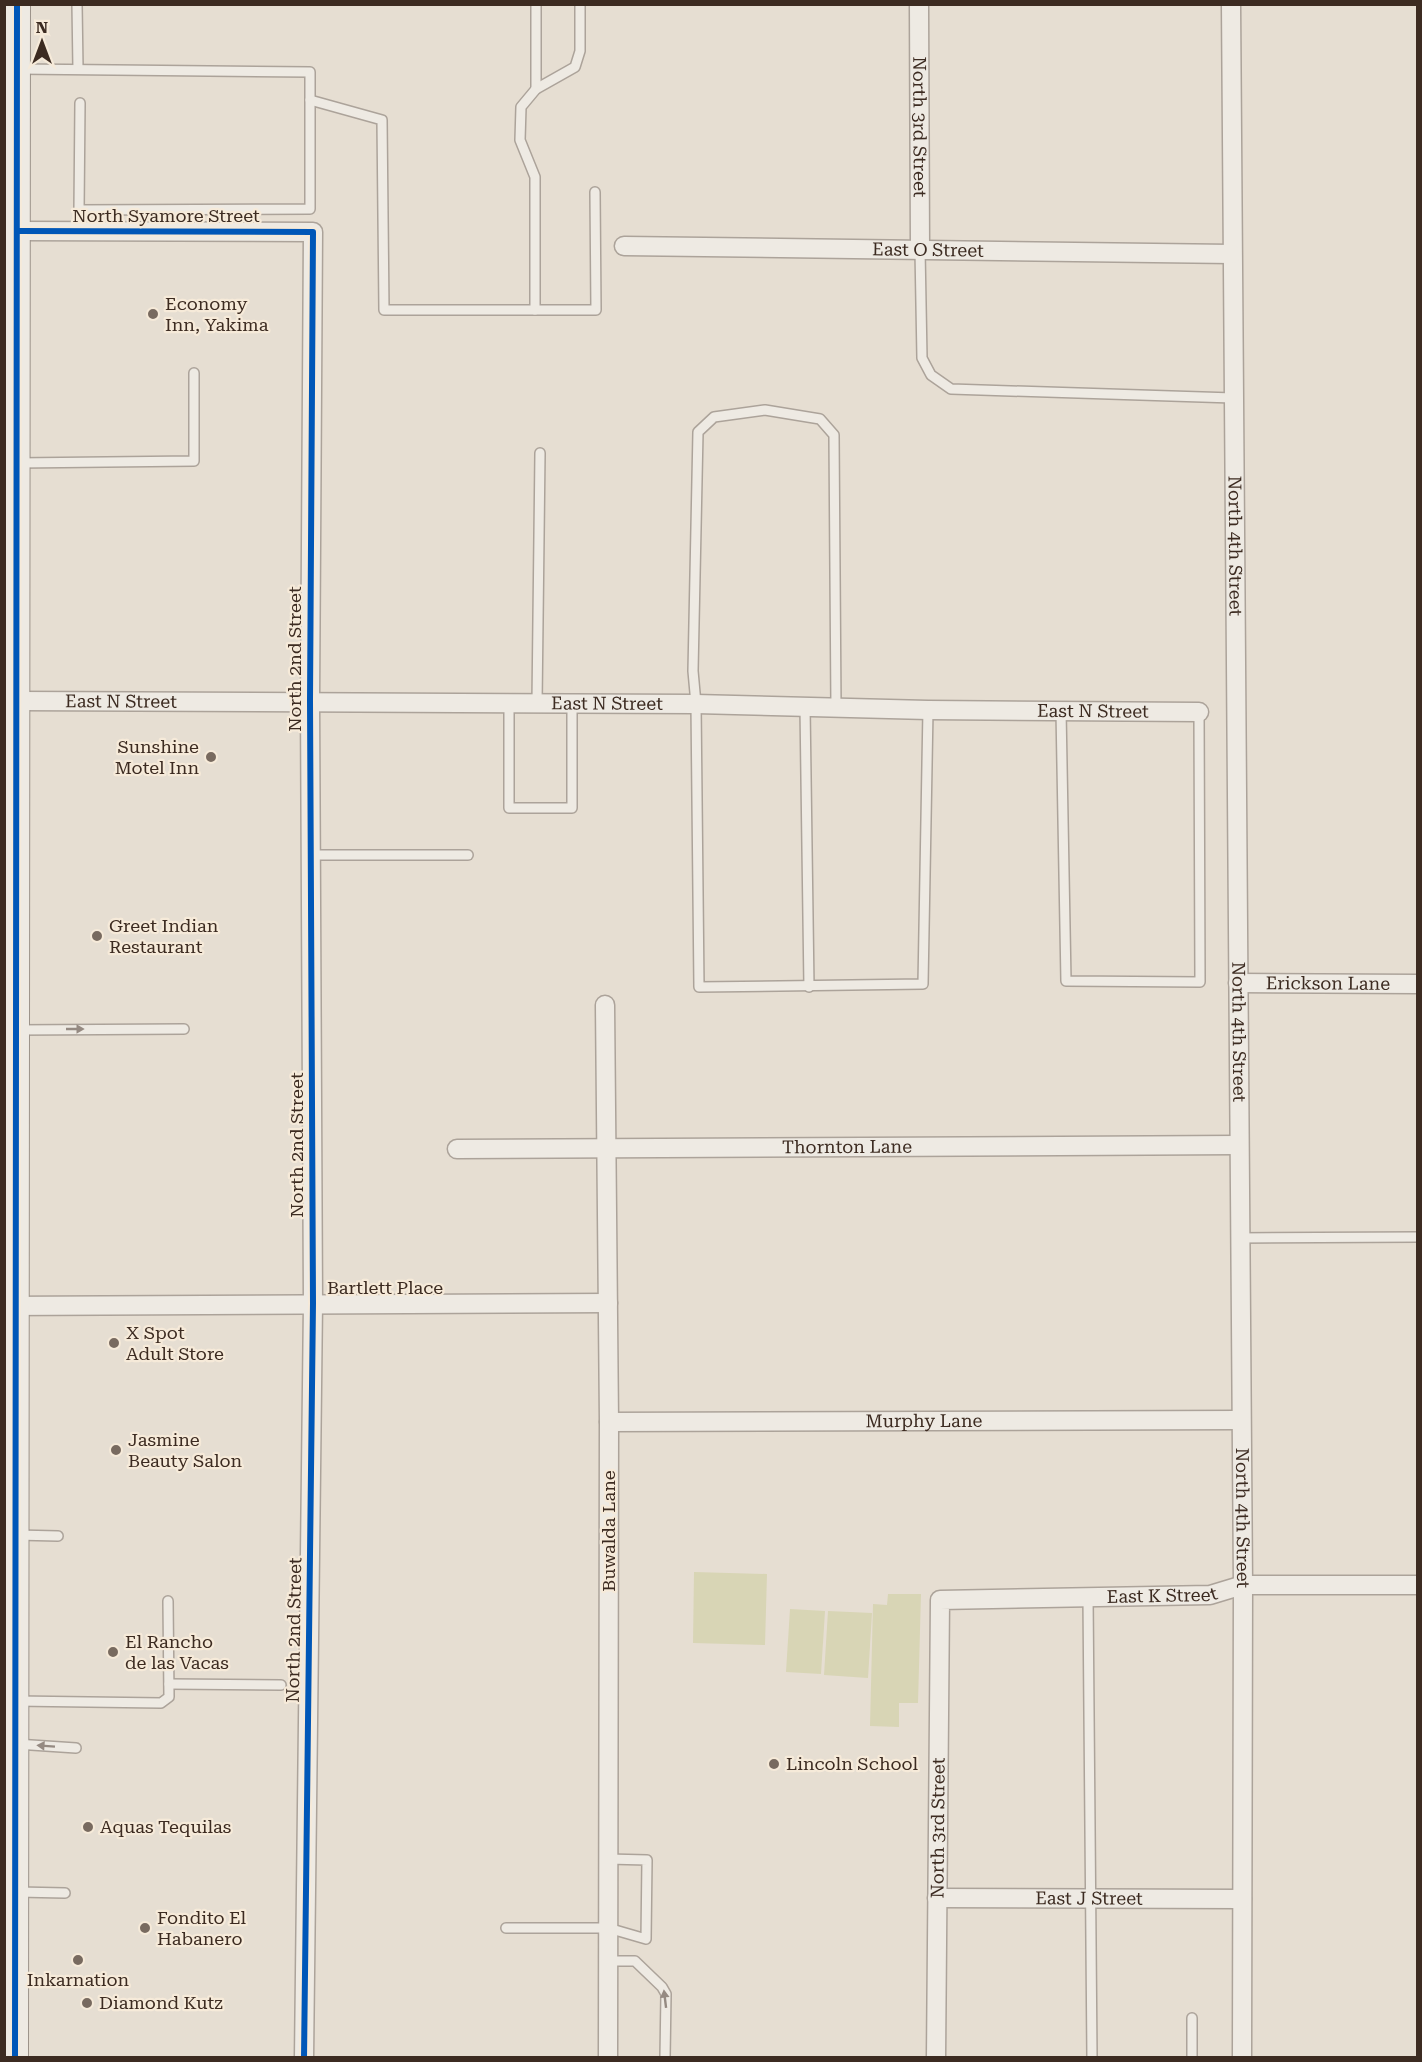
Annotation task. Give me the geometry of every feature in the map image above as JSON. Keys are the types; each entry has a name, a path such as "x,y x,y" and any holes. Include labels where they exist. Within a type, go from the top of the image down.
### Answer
{"main road":[{"path":"15,2058 10,2005 15,1892 10,1743 16,1701 10,1655 16,1535 11,1480 11,1165 17,1030 16,701 11,550 18,462 11,385 19,231 11,103 16,69 17,4"}],"street":[{"name":"North 3rd Street","path":"919,4 920,250"},
{"name":"North 4th Street","path":"1231,4 1243,1585 1242,2058"},
{"name":"North Syamore Street","path":"19,231 313,232"},
{"name":"North 2nd Street","path":"304,2058 313,1303 310,701 313,232"},
{"name":"East O Street","path":"624,246 1232,254"},
{"name":"East N Street","path":"16,701 696,704 928,710 1199,712"},
{"name":"Erickson Lane","path":"1238,983 1418,984"},
{"name":"Buwalda Lane","path":"605,1005 609,1422 608,2058"},
{"name":"Thornton Lane","path":"457,1149 1238,1145"},
{"name":"Bartlett Place","path":"11,1306 608,1303"},
{"name":"Murphy Lane","path":"609,1422 1240,1420"},
{"name":"East K Street","path":"940,1600 1210,1595 1243,1585 1418,1585"},
{"name":"North 3rd Street","path":"936,2058 940,1600"},
{"name":"East J Street","path":"937,1898 1242,1899"}],"lane":[{"path":"77,4 78,69"},
{"path":"536,4 536,89"},
{"path":"535,310 535,177 523,150 521,107 536,89 575,67 580,51 580,4"},
{"path":"16,69 310,72 310,209 79,210 80,103"},
{"path":"310,100 382,120 384,310 596,310 595,192"},
{"path":"920,250 922,358 932,375 951,389 1233,399"},
{"path":"18,462 194,461 194,373"},
{"path":"836,708 834,435 820,419 765,410 714,417 698,432 693,671 696,704 699,987 923,984 928,710"},
{"path":"537,703 540,453"},
{"path":"509,703 509,808 572,808 572,704"},
{"path":"806,707 809,987"},
{"path":"1061,711 1066,981 1200,982 1199,712"},
{"path":"311,855 468,855"},
{"path":"17,1030 184,1029"},
{"path":"1239,1238 1418,1237"},
{"path":"16,1535 58,1536"},
{"path":"1088,1598 1092,2058"},
{"path":"16,1701 161,1703 169,1697 168,1601"},
{"path":"169,1684 281,1685"},
{"path":"10,1743 76,1748"},
{"path":"506,1928 608,1928 646,1939 647,1860 608,1859"},
{"path":"15,1892 65,1893"},
{"path":"608,1961 635,1962 662,1987 666,1995 665,2058"},
{"path":"1192,2018 1192,2058"}],"shaded area":[{"path":"694,1572 767,1574 765,1645 693,1643"},
{"path":"888,1594 921,1594 918,1703 899,1703 899,1727 870,1726 873,1604 887,1605"},
{"path":"790,1609 825,1611 821,1674 786,1672"},
{"path":"828,1611 872,1613 868,1678 824,1675"}],"cycle path":[{"path":"15,2058 17,4"},
{"path":"19,231 313,232 310,701 313,1303 304,2058"}],"place":[{"name":"Economy Inn, Yakima","path":"153,314"},
{"name":"Sunshine Motel Inn","path":"211,757"},
{"name":"Greet Indian Restaurant","path":"97,936"},
{"name":"X Spot Adult Store","path":"114,1343"},
{"name":"Jasmine Beauty Salon","path":"116,1450"},
{"name":"El Rancho de las Vacas","path":"113,1652"},
{"name":"Lincoln School","path":"774,1764"},
{"name":"Aquas Tequilas","path":"88,1827"},
{"name":"Fondito El Habanero","path":"145,1928"},
{"name":"Inkarnation","path":"78,1960"},
{"name":"Diamond Kutz","path":"87,2003"}]}
